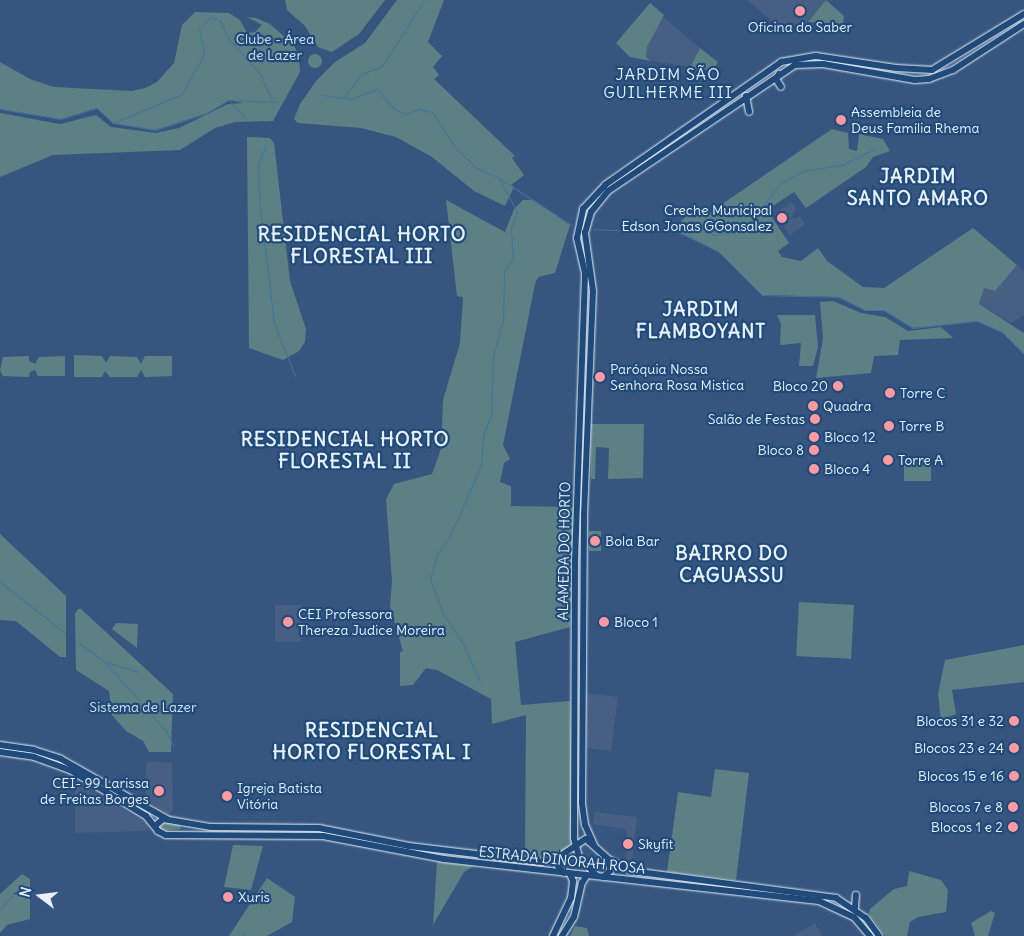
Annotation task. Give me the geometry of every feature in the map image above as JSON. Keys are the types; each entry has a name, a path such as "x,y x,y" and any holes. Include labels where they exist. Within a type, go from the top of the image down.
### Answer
{"main road":[{"path":"766,83 759,77 781,62 803,56 919,71 932,70 1024,14"},
{"path":"749,112 746,96 780,72 795,65 812,63 915,80 929,79 953,70 1024,24"},
{"path":"780,72 776,79 781,88"},
{"name":"ALAMEDA DO HORTO","path":"600,877 585,865 575,844 574,621 585,273 577,246 579,220 589,200 605,185 759,77"},
{"name":"ALAMEDA DO HORTO","path":"594,845 586,826 582,803 585,482 593,291 585,240 587,222 594,206 608,191 746,96"},
{"path":"579,465 579,478 585,482"},
{"path":"0,745 49,754 106,788 146,816 164,834 275,831"},
{"path":"0,752 51,762 168,820"},
{"path":"155,826 161,820 168,820 211,827 275,831"},
{"path":"181,834 183,823"},
{"path":"324,836 333,830"},
{"name":"ESTRADA DINORAH ROSA","path":"275,831 333,830 409,846 542,862 561,856 575,844"},
{"name":"ESTRADA DINORAH ROSA","path":"275,831 324,836 404,854 831,905 846,912 870,936"},
{"path":"575,844 586,840 594,845"},
{"name":"ESTRADA DINORAH ROSA","path":"594,845 608,860 641,873 820,894 848,903 856,909 879,936"},
{"path":"553,936 571,898 573,881 558,866 561,856"},
{"path":"600,877 610,871 608,860"},
{"path":"562,936 574,917 582,883 587,876"},
{"path":"856,895 856,909"},
{"path":"831,905 848,903"}],"shaded area":[{"name":"Oficina do Saber","path":"747,0 826,0 808,22 780,28"},
{"path":"661,15 700,48 692,67 651,61 646,57 647,47"},
{"name":"Creche Municipal Edson Jonas GGonsalez","path":"792,202 796,210 792,216 794,219 800,216 805,224 790,235 783,226 789,222 787,219 780,222 775,214"},
{"path":"1017,265 1024,271 1024,315 1011,323 979,304 984,288"},
{"name":"CEI Professora Thereza Judice Moreira","path":"275,605 301,605 301,642 275,642"},
{"path":"586,693 618,697 611,751 586,748"},
{"name":"CEI- 99 Larissa de Freitas Borges","path":"149,761 172,763 173,810 169,815 146,800 146,765"},
{"path":"75,782 147,823 148,831 75,833"},
{"path":"594,812 637,817 632,861 626,860 627,832 624,829 593,824"},
{"path":"815,923 822,936 793,936"}],"green space":[{"path":"285,0 385,0 359,34 332,52 318,47 305,26 287,10"},
{"path":"397,0 444,0 428,42 442,56 433,67 439,75 434,79 515,156 512,158 524,175 511,185 514,187 505,206 474,191 432,157 396,137 361,128 298,123 294,119 300,104 316,81 335,62 365,43"},
{"path":"826,0 844,16 843,24 808,22"},
{"path":"650,3 664,15 647,47 646,57 651,61 630,57 616,43"},
{"name":"Clube - Área de Lazer","path":"195,12 229,13 240,20 247,33 255,32 262,25 247,17 256,18 270,24 293,44 299,55 300,72 273,121 235,122 215,128 180,150 53,155 0,177 0,113 60,124 96,115 111,127 156,133 179,128 228,104 243,103 229,100 207,113 155,130 113,123 97,108 61,119 0,109 0,62 30,79 54,87 132,91 145,88 157,82 174,63 182,25"},
{"path":"700,48 718,62 713,70 690,68"},
{"path":"312,54 318,54 322,61 318,68 312,68 308,64 308,58"},
{"path":"832,129 848,133 849,149 857,151 859,134 883,139 890,151 873,157 866,167 806,208 794,192 767,210 789,243 778,251 782,257 801,261 818,248 827,261 863,287 884,288 973,228 1017,265 995,291 984,288 979,304 1024,333 1024,354 1002,332 977,321 913,328 884,311 865,310 839,297 762,295 719,252 675,231 682,220 700,206 706,215"},
{"path":"247,137 270,138 274,143 290,281 306,329 305,342 299,351 283,360 249,348"},
{"path":"446,200 505,232 514,209 523,200 534,200 570,225 555,273 538,277 535,284 503,445 510,459 504,463 500,482 511,486 511,506 574,507 570,627 515,642 521,705 570,701 573,841 568,849 549,858 525,856 526,715 492,724 491,699 437,670 426,668 413,685 400,686 400,652 403,651 390,606 392,581 386,499 394,484 432,474 441,449 443,400 460,343 463,297 457,296"},
{"path":"833,301 861,313 885,317 908,331 941,327 953,338 900,340 898,355 874,356 871,373 816,378 823,339 820,302"},
{"path":"777,315 815,315 818,347 813,366 799,366 801,343 780,345 781,324"},
{"path":"74,355 102,356 106,363 110,356 137,357 141,364 145,356 172,356 172,376 145,377 141,370 137,377 110,377 105,371 102,377 74,377"},
{"path":"29,356 29,361 35,364 39,357 65,356 65,376 38,376 35,370 30,372 29,377 3,376 0,370 3,357"},
{"name":"Quadra","path":"813,400 819,406 813,412 807,406"},
{"path":"591,424 644,424 643,478 608,479 609,448 596,447 595,479 591,479"},
{"path":"904,458 931,458 931,481 904,481"},
{"name":"Bola Bar","path":"589,531 601,531 601,551 589,551"},
{"path":"0,534 66,596 66,657 60,657 16,621 0,620"},
{"path":"799,602 854,605 851,659 796,656"},
{"name":"Sistema de Lazer","path":"78,609 81,609 173,694 171,752 149,752 143,741 126,731 112,715 109,691 76,670 75,614"},
{"path":"116,623 138,624 137,648 112,629"},
{"path":"1024,645 1024,682 952,690 956,714 941,720 938,694 945,660"},
{"path":"715,769 749,773 736,880 667,872 678,792 711,797"},
{"path":"163,822 180,825 181,829 162,831 159,828"},
{"path":"233,845 263,846 251,890 224,887"},
{"path":"437,862 474,866 464,872 433,925"},
{"path":"909,871 941,880 948,890 946,912 918,917 910,922 907,936 885,936 869,914 870,909 894,889 907,886"},
{"path":"22,874 30,879 30,919 7,925 0,933 0,894"},
{"path":"267,878 295,897 292,922 267,936 229,936"},
{"path":"991,911 995,913 988,936 975,936 971,923"},
{"path":"575,926 587,928 589,936 570,936"}],"waterway":[{"path":"343,98 362,74 382,66 424,0"},
{"path":"113,123 182,94 204,54 199,29 210,17 220,21 228,38 260,74 272,100"},
{"path":"322,95 350,99 377,89 393,108 405,114 419,109 432,112 455,147 476,168 499,178 571,225"},
{"path":"0,109 61,119 97,108 113,123 155,130 207,113 229,100 277,102"},
{"path":"230,101 245,117"},
{"path":"266,145 258,163 259,199 274,323 295,376"},
{"path":"704,232 716,235 744,229 781,183 803,171 842,165 875,149"},
{"path":"480,681 462,642 443,614 430,579 437,554 450,536 481,465 483,435 491,415 493,356 503,321 504,272 513,258 511,228 517,212 499,178"},
{"path":"594,229 627,231 661,227 689,236 719,252 762,295 839,297 865,310 884,310 913,328 977,321 1002,332 1024,354"},
{"path":"0,582 64,632"},
{"path":"79,643 105,662 166,731 173,745"},
{"path":"106,662 139,672"},
{"path":"0,909 24,882"},
{"path":"241,936 244,933"}],"place":[{"name":"Oficina do Saber","path":"800,11"},
{"name":"Assembleia de Deus Família Rhema","path":"841,120"},
{"name":"Creche Municipal Edson Jonas GGonsalez","path":"782,218"},
{"name":"Paróquia Nossa Senhora Rosa Mistica","path":"600,377"},
{"name":"Bloco 20","path":"838,386"},
{"name":"Torre C","path":"890,393"},
{"name":"Quadra","path":"813,406"},
{"name":"Salão de Festas","path":"815,419"},
{"name":"Torre B","path":"889,426"},
{"name":"Bloco 12","path":"814,437"},
{"name":"Bloco 8","path":"814,450"},
{"name":"Torre A","path":"888,460"},
{"name":"Bloco 4","path":"814,469"},
{"name":"Bola Bar","path":"595,541"},
{"name":"CEI Professora Thereza Judice Moreira","path":"288,622"},
{"name":"Bloco 1","path":"604,622"},
{"name":"Blocos 31 e 32","path":"1014,721"},
{"name":"Blocos 23 e 24","path":"1014,748"},
{"name":"Blocos 15 e 16","path":"1014,776"},
{"name":"CEI- 99 Larissa de Freitas Borges","path":"159,791"},
{"name":"Igreja Batista Vitória","path":"227,796"},
{"name":"Blocos 7 e 8","path":"1013,807"},
{"name":"Blocos 1 e 2","path":"1013,827"},
{"name":"Skyfit","path":"628,844"},
{"name":"Xuris","path":"228,897"}],"district":[{"name":"JARDIM SÃO GUILHERME III","path":"668,83"},
{"name":"JARDIM SANTO AMARO","path":"918,188"},
{"name":"RESIDENCIAL HORTO FLORESTAL III","path":"362,246"},
{"name":"JARDIM FLAMBOYANT","path":"701,321"},
{"name":"RESIDENCIAL HORTO FLORESTAL II","path":"345,451"},
{"name":"BAIRRO DO CAGUASSU","path":"732,565"},
{"name":"RESIDENCIAL HORTO FLORESTAL I","path":"372,742"}]}
